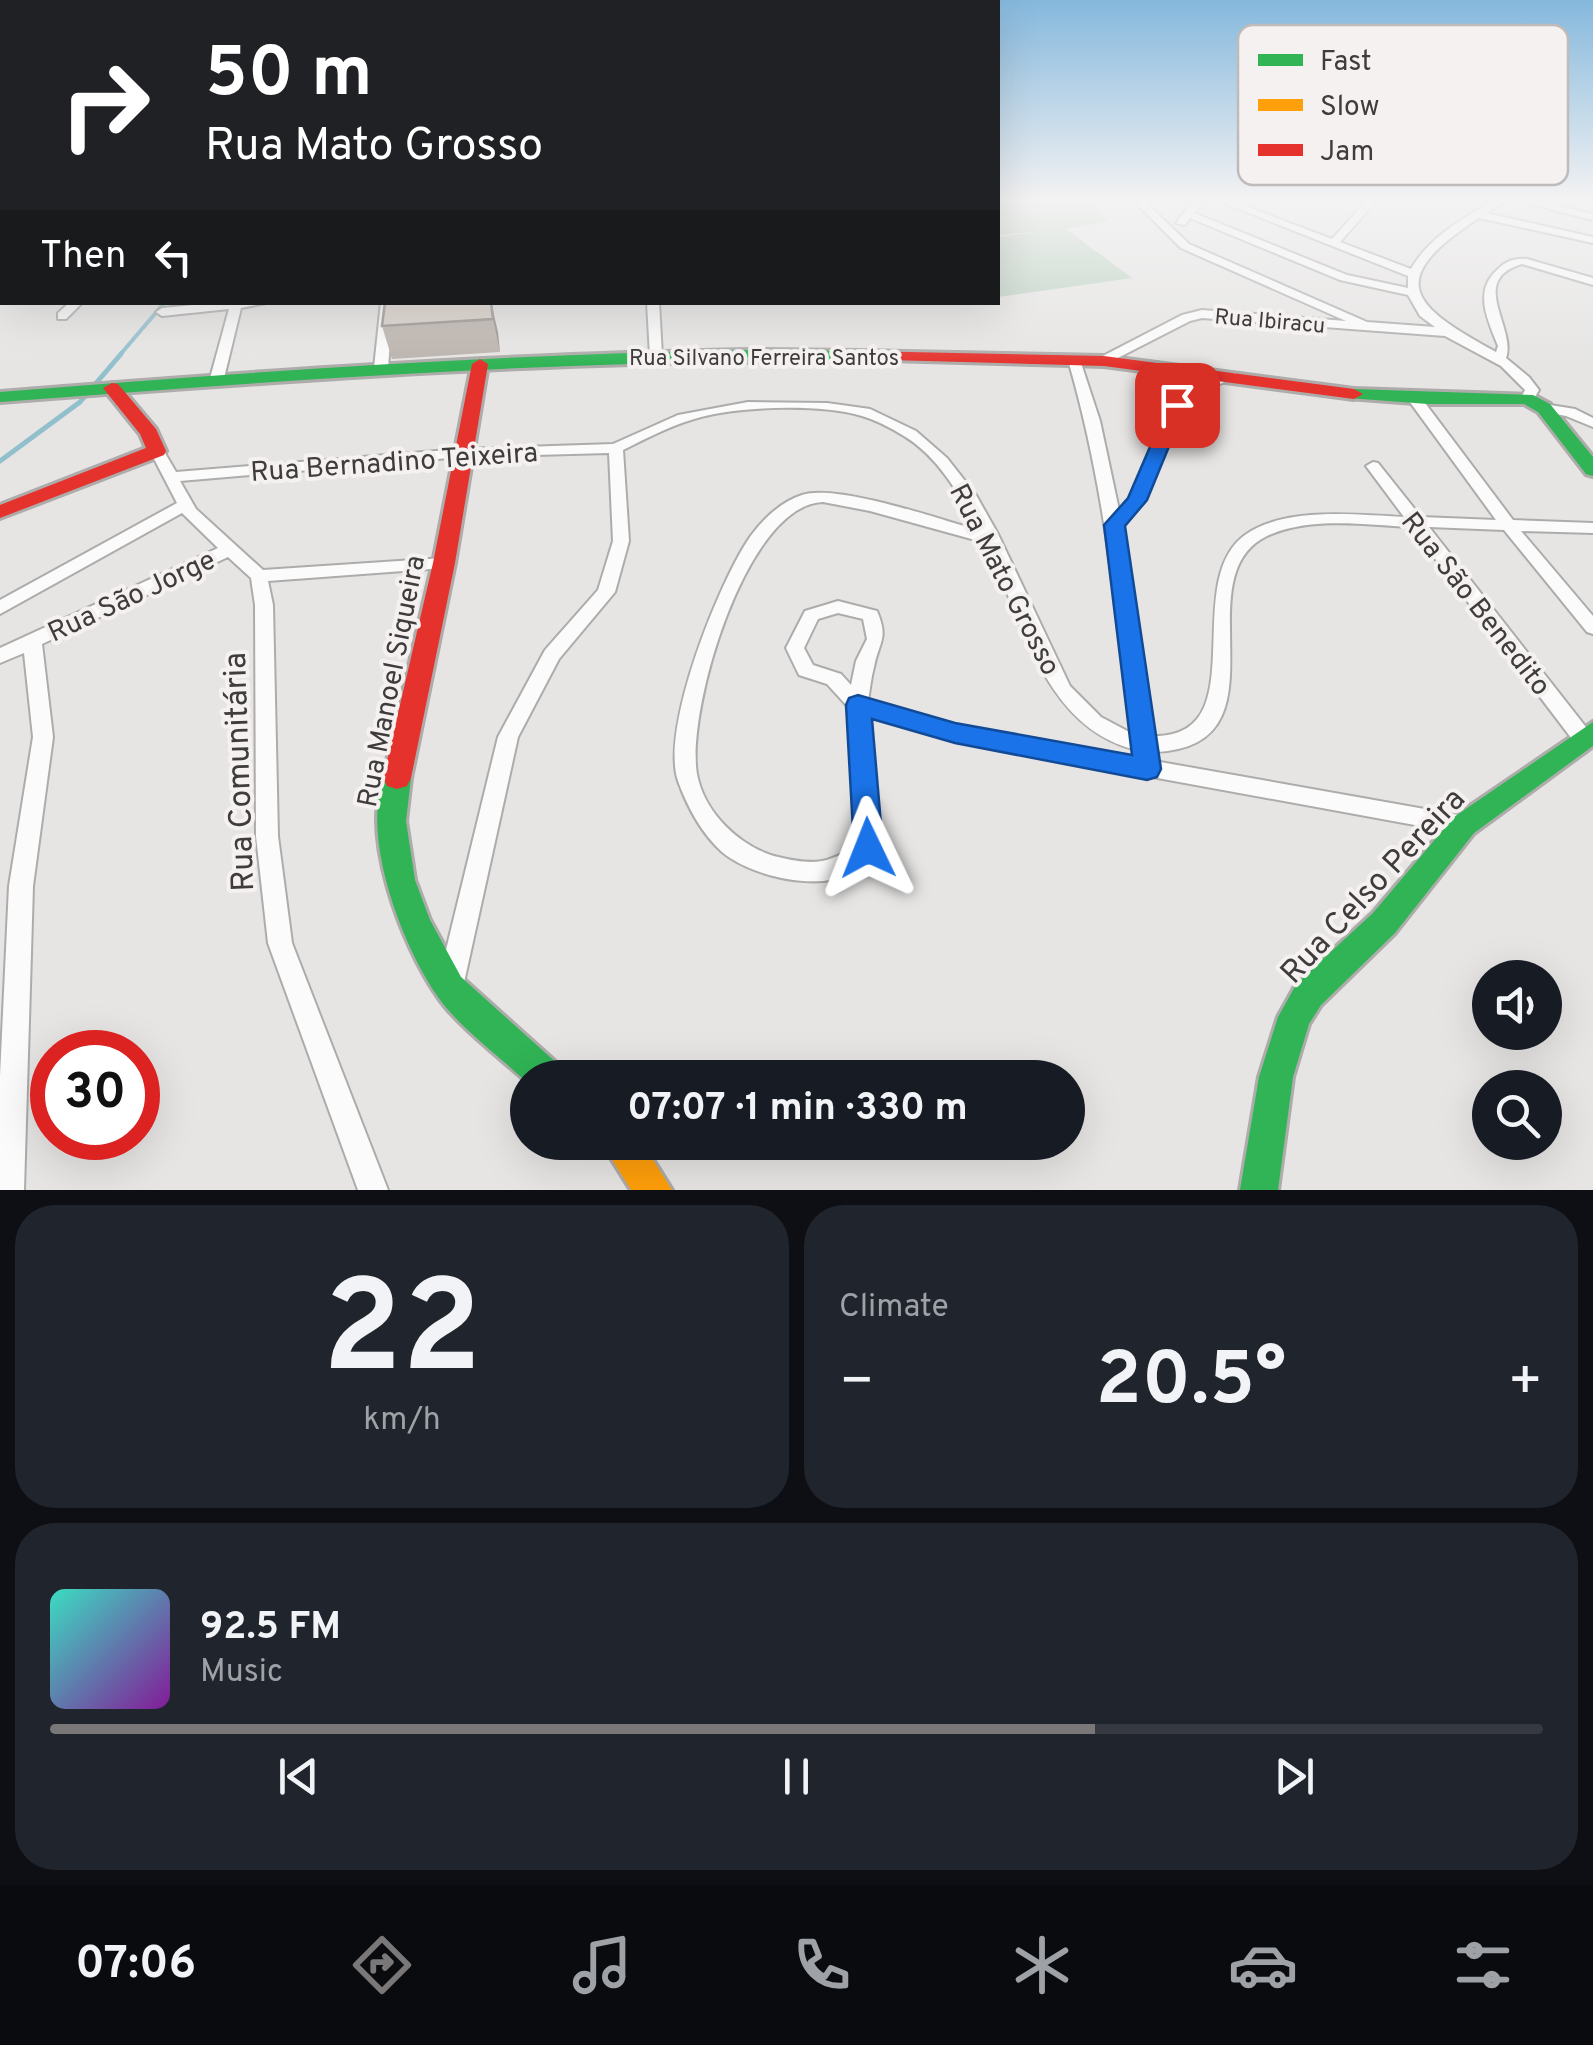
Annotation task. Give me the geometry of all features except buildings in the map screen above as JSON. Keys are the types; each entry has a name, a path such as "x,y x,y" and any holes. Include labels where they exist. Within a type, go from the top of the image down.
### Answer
{"street":[{"path":"1203,255 1369,328"},
{"path":"1284,255 1368,285 1412,292"},
{"path":"1365,255 1413,274"},
{"path":"1426,255 1413,274 1412,292 1421,312 1448,332 1500,358 1524,378 1536,403 1593,470"},
{"path":"1500,358 1504,346 1491,314 1488,289 1503,270 1523,260 1593,282"},
{"path":"62,316 75,305"},
{"path":"162,312 244,305"},
{"path":"381,368 387,305"},
{"path":"652,305 656,356"},
{"path":"216,382 236,306"},
{"name":"Rua Ibiracu","path":"1104,361 1193,316 1448,332"},
{"name":"Rua Silvano Ferreira Santos","path":"0,397 381,368 656,356 1104,361 1345,393 1536,403"},
{"path":"1074,360 1092,421 1114,525 1147,769"},
{"name":"Rua Manoel Siqueira","path":"480,364 460,452 444,563 396,776 392,821 400,880 417,926 450,988 528,1060"},
{"path":"1114,525 1137,500 1177,405 1190,393 1230,376"},
{"path":"112,388 149,433 185,504 259,576 444,563"},
{"path":"1414,398 1509,526 1593,628"},
{"path":"1536,403 1593,423"},
{"name":"Rua Mato Grosso","path":"616,448 665,422 715,408 766,404 859,410 894,424 926,446 962,483 1064,691 1085,716 1110,736 1142,745"},
{"path":"450,988 508,737 552,654 606,592 622,541 616,448"},
{"name":"Rua Bernadino Teixeira","path":"171,476 460,452 616,448"},
{"path":"0,512 157,451"},
{"name":"Rua São Benedito","path":"1373,466 1414,524 1588,735"},
{"path":"992,539 862,505 809,498 776,514 748,548 722,602 689,722 685,773 702,810 725,845 754,862 800,872 840,871 868,848 858,705 866,661 876,639 872,615 838,606 810,615 795,648 806,670 834,680 858,705 955,733 1464,825"},
{"path":"0,608 185,504"},
{"path":"1142,745 1182,743 1204,728 1216,709 1223,661 1221,598 1231,561 1250,536 1288,524 1327,519 1593,528"},
{"name":"Rua São Jorge","path":"0,656 230,549"},
{"name":"Rua Comunitária","path":"259,576 264,605 267,836 280,943 373,1190"},
{"path":"6,1175 21,886 42,737 32,642"},
{"name":"Rua Celso Pereira","path":"1259,1190 1276,1077 1295,1018 1309,994 1384,923 1464,825 1588,735"},
{"path":"632,1160 653,1190"}],"green space":[{"path":"1000,255 1100,255 1132,278 1000,297"}],"waterway":[{"path":"119,356 162,305"},
{"path":"0,461 80,402 121,354"}],"traffic: fast":[{"path":"0,397 536,361 858,356"},
{"path":"1354,394 1527,399 1544,408 1593,470"},
{"path":"1259,1190 1276,1077 1295,1017 1309,994 1384,923 1464,825 1593,732"},
{"path":"397,778 392,821 400,880 417,926 450,988 528,1060"}],"traffic: slow":[{"path":"632,1160 653,1190"}],"traffic: jam":[{"path":"858,356 1104,361 1354,394"},
{"path":"397,778 444,563 480,364"},
{"path":"0,512 157,451 149,433 112,388"}],"route":[{"path":"868,848 858,705 955,733 1147,769 1114,525 1137,500 1157,456 1167,421 1177,405"}]}
